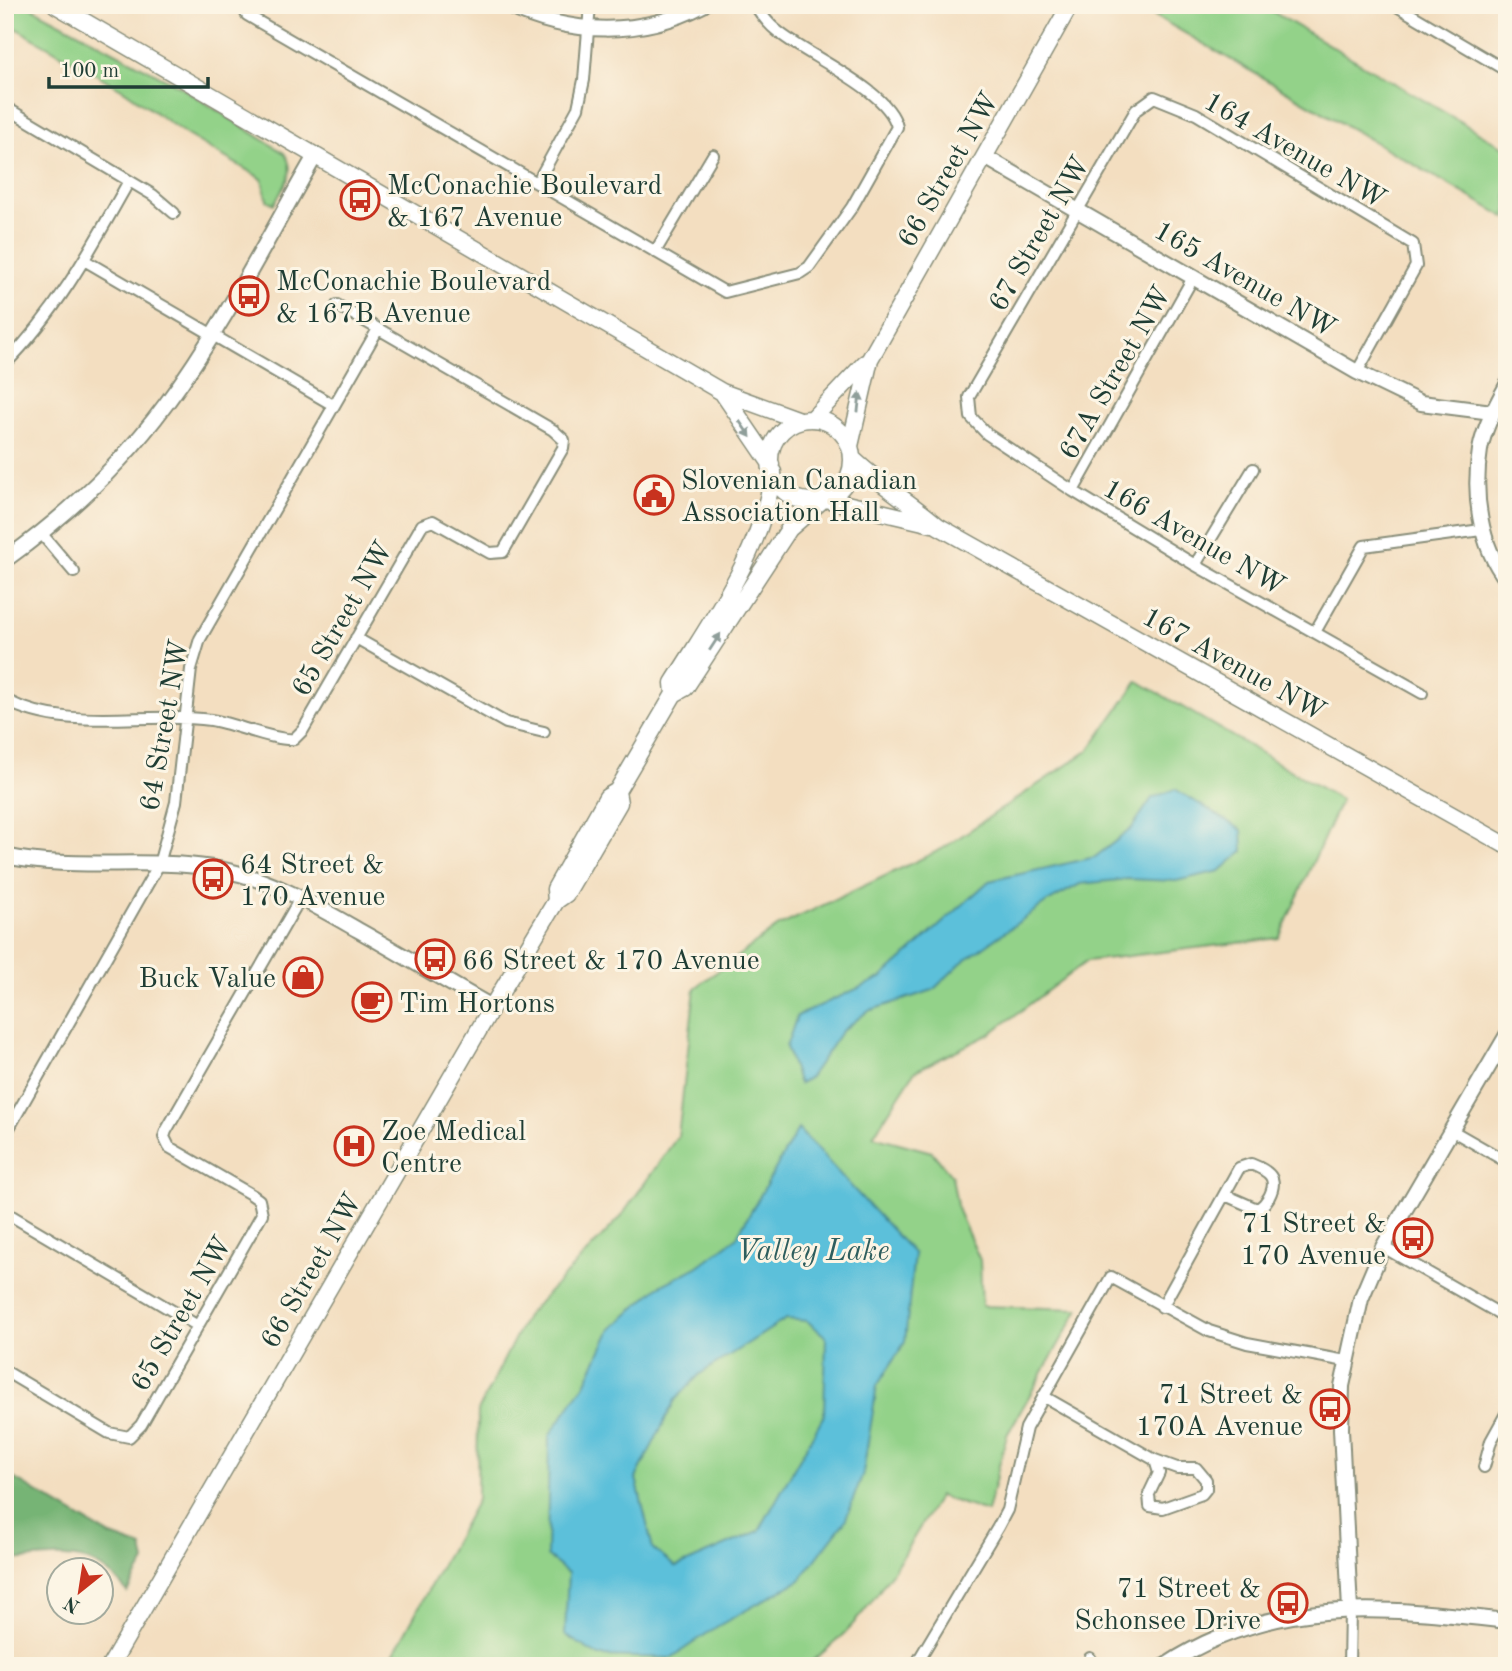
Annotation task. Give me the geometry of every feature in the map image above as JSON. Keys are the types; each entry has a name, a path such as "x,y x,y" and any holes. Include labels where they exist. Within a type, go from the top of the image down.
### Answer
{"main road":[{"path":"56,5 722,392 836,428 851,452 847,480 822,500 791,494 779,485 772,468 722,392"},
{"name":"66 Street NW","path":"806,419 870,359 1070,5"},
{"name":"66 Street NW","path":"851,452 870,359"},
{"path":"772,468 775,440 786,428 806,419"},
{"name":"167 Avenue NW","path":"851,452 878,483 914,506 938,526 1507,846"},
{"name":"66 Street NW","path":"674,694 673,683 750,555 768,508 772,468"},
{"name":"66 Street NW","path":"110,1666 556,901 555,889 607,797 617,791 674,694 685,688 789,529 822,500"},
{"name":"167 Avenue NW","path":"822,500 938,526"}],"street":[{"path":"241,5 247,15 725,292 800,274 809,267 859,195 894,135 896,121 893,114 848,77 777,31 755,5"},
{"path":"507,5 546,20 588,29 658,24 703,5"},
{"path":"537,183 578,108 590,5"},
{"path":"1395,5 1507,71"},
{"name":"67 Street NW","path":"969,397 1136,110 1154,97"},
{"name":"164 Avenue NW","path":"1154,97 1196,114 1413,244 1416,266 1357,372"},
{"path":"5,123 9,109 129,181 174,213"},
{"path":"655,251 713,155"},
{"path":"5,560 41,533 95,484 147,429 211,334 315,156"},
{"name":"165 Avenue NW","path":"985,157 1357,372 1421,403 1492,412"},
{"path":"5,364 24,345 84,260 129,181"},
{"path":"84,260 333,405"},
{"name":"67A Street NW","path":"1073,491 1194,276"},
{"path":"337,304 378,329"},
{"name":"64 Street NW","path":"5,1135 159,864 176,803 191,669 200,639 378,329"},
{"name":"65 Street NW","path":"186,718 229,723 283,739 294,738 303,730 419,528 427,522 438,523 490,553 499,554 563,448 564,440 553,430 378,329"},
{"path":"1507,385 1492,412 1480,450 1481,530 1507,580"},
{"name":"166 Avenue NW","path":"969,397 971,417 987,434 1073,491 1195,565 1422,693"},
{"path":"1195,565 1253,469"},
{"path":"1315,632 1364,546 1481,530"},
{"path":"41,533 74,572"},
{"path":"356,638 506,723 544,732"},
{"path":"5,700 58,717 186,718"},
{"path":"5,856 49,864 159,864 235,872 301,897 492,1007"},
{"name":"65 Street NW","path":"5,1371 109,1433 129,1437 141,1425 259,1222 262,1207 252,1195 166,1143 166,1131 301,897"},
{"path":"1349,1666 1350,1610 1341,1429 1346,1361 1361,1299 1383,1247 1507,1035"},
{"path":"1451,1130 1507,1162"},
{"path":"1162,1307 1239,1168 1245,1164 1257,1167 1275,1180 1275,1187 1263,1206 1257,1209 1225,1195"},
{"path":"5,1212 198,1326"},
{"path":"1383,1247 1507,1318"},
{"path":"915,1666 1007,1510 1020,1448 1043,1396 1111,1277 1209,1331 1247,1343 1346,1361"},
{"path":"1043,1396 1155,1460 1177,1468 1202,1471 1206,1489 1202,1494 1163,1508 1150,1506 1149,1494 1159,1473 1155,1460"},
{"path":"1484,1467 1491,1441 1507,1412"},
{"path":"1165,1666 1203,1643 1242,1626 1305,1614 1392,1610 1507,1621"}],"green space":[{"path":"5,5 27,5 179,86 284,153 290,166 289,173 274,204 267,200 262,179 187,135 125,91 5,22"},
{"path":"1136,5 1261,5 1507,149 1507,218"},
{"path":"1138,681 1341,800 1279,938 1087,961 990,1034 915,1071 873,1136 932,1152 952,1176 958,1211 980,1260 982,1306 1079,1309 1007,1435 987,1512 939,1496 896,1566 864,1611 846,1632 804,1666 387,1666 477,1500 478,1411 526,1316 620,1218 678,1136 695,988 777,927 942,849 1089,750"},
{"path":"5,1473 111,1536 142,1547 145,1562 127,1592 116,1579 116,1556 46,1556 5,1560"}],"water":[{"path":"1175,789 1242,830 1243,851 1220,871 1176,881 1128,879 1080,884 1047,902 961,963 933,990 868,1011 841,1032 810,1077 799,1084 786,1047 797,1016 881,978 989,881 1095,857 1131,829 1152,798"},
{"name":"Valley Lake","path":"798,1129 914,1254 905,1342 877,1386 863,1473 845,1521 800,1580 718,1626 671,1658 599,1656 565,1635 568,1573 547,1556 549,1436 585,1384 611,1329 658,1287 697,1267 736,1238","holes":["786,1319 807,1321 826,1337 824,1415 759,1531 676,1567 653,1549 636,1478 675,1400 700,1374"]}],"place":[{"name":"McConachie Boulevard & 167 Avenue","path":"360,200"},
{"name":"McConachie Boulevard & 167B Avenue","path":"249,296"},
{"name":"Slovenian Canadian Association Hall","path":"654,495"},
{"name":"64 Street & 170 Avenue","path":"213,879"},
{"name":"66 Street & 170 Avenue","path":"435,959"},
{"name":"Buck Value","path":"303,977"},
{"name":"Tim Hortons","path":"372,1002"},
{"name":"Zoe Medical Centre","path":"354,1146"},
{"name":"71 Street & 170 Avenue","path":"1413,1238"},
{"name":"71 Street & 170A Avenue","path":"1330,1409"},
{"name":"71 Street & Schonsee Drive","path":"1288,1603"}]}
